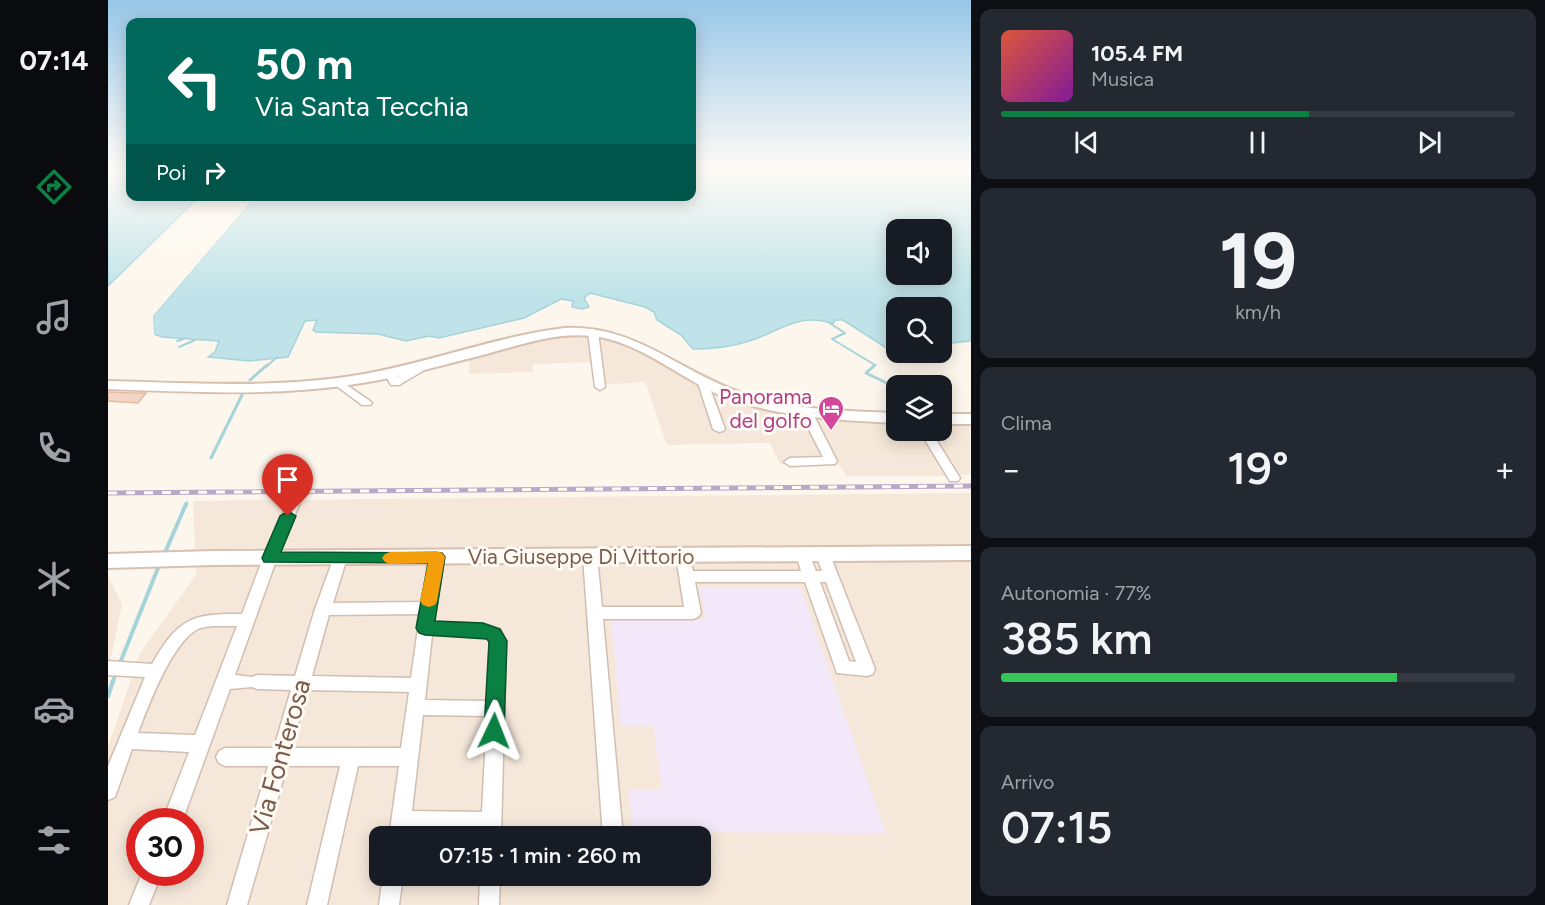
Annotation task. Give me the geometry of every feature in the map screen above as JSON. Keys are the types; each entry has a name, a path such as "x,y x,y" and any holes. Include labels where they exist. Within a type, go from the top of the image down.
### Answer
{"street":[{"path":"593,332 600,387"},
{"path":"108,386 256,389 338,382 424,366 538,335 593,332 620,338 703,383 762,405 807,414 886,418"},
{"path":"338,382 366,403"},
{"path":"703,383 719,429"},
{"path":"790,462 831,461 807,414"},
{"path":"952,419 970,419"},
{"path":"931,441 954,478"},
{"path":"177,808 270,558 297,495"},
{"name":"Via Giuseppe Di Vittorio","path":"108,561 213,558 970,553"},
{"path":"803,555 843,668 867,669 823,555"},
{"path":"590,556 612,826"},
{"path":"596,613 693,613 683,556"},
{"path":"400,826 414,707 437,557"},
{"name":"Via Fonterosa","path":"237,905 340,558"},
{"name":"Via Giuseppe Di Vittorio","path":"687,577 831,576"},
{"path":"323,609 428,608"},
{"path":"108,791 157,671 179,634 193,625 211,621 247,620"},
{"path":"425,628 483,630 494,634 498,641 494,709 492,826"},
{"path":"108,668 138,668 157,671"},
{"path":"225,682 417,685"},
{"path":"414,707 494,709"},
{"path":"127,741 202,744"},
{"path":"225,757 409,757"},
{"path":"317,905 351,757"},
{"path":"140,905 147,886"},
{"path":"389,905 392,886"},
{"path":"489,905 490,886"}],"shaded area":[{"path":"584,335 620,339 762,406 886,416 886,441 952,441 952,419 970,420 970,474 847,476 838,464 780,464 770,443 667,445 645,382 596,385 594,362 533,364 533,372 469,374 470,358 548,336"},
{"path":"970,493 970,905 108,905 108,747 140,653 196,575 193,501"},
{"path":"108,576 122,605 108,671"},
{"path":"699,587 800,587 886,833 711,832 711,826 632,826 628,789 662,789 653,725 621,725 611,619 706,619"}],"water":[{"path":"108,211 184,211 108,286"},
{"path":"243,211 970,211 970,341 952,343 952,297 886,297 886,348 843,320 835,320 833,324 810,320 790,324 735,345 693,349 681,335 657,320 654,312 645,307 590,293 584,298 589,307 582,309 572,307 573,301 561,299 524,318 439,338 429,336 406,341 378,334 316,332 313,330 317,320 305,321 288,357 250,361 208,357 215,352 219,341 162,337 154,334 153,316"}],"pier":[{"path":"238,211 243,211 153,316 153,336 150,314"}],"building":[{"path":"108,392 146,393 138,403 108,401"}],"waterway":[{"path":"828,322 845,333 832,339 875,365"},
{"path":"177,341 183,339"},
{"path":"179,347 195,340"},
{"path":"266,367 277,357"},
{"path":"250,380 267,365"},
{"path":"875,365 866,373 886,383"},
{"path":"211,458 242,395"},
{"path":"164,555 186,504"},
{"path":"120,663 160,563"},
{"path":"113,682 116,672"},
{"path":"108,696 113,681"}],"railway":[{"path":"108,493 971,486"}],"slow traffic":[{"path":"390,558 437,557 429,601"}],"place":[{"name":"Panorama del golfo","path":"831,432"}],"route":[{"path":"288,516 270,558 437,557 425,628 483,630 494,634 498,641 494,731"}]}
